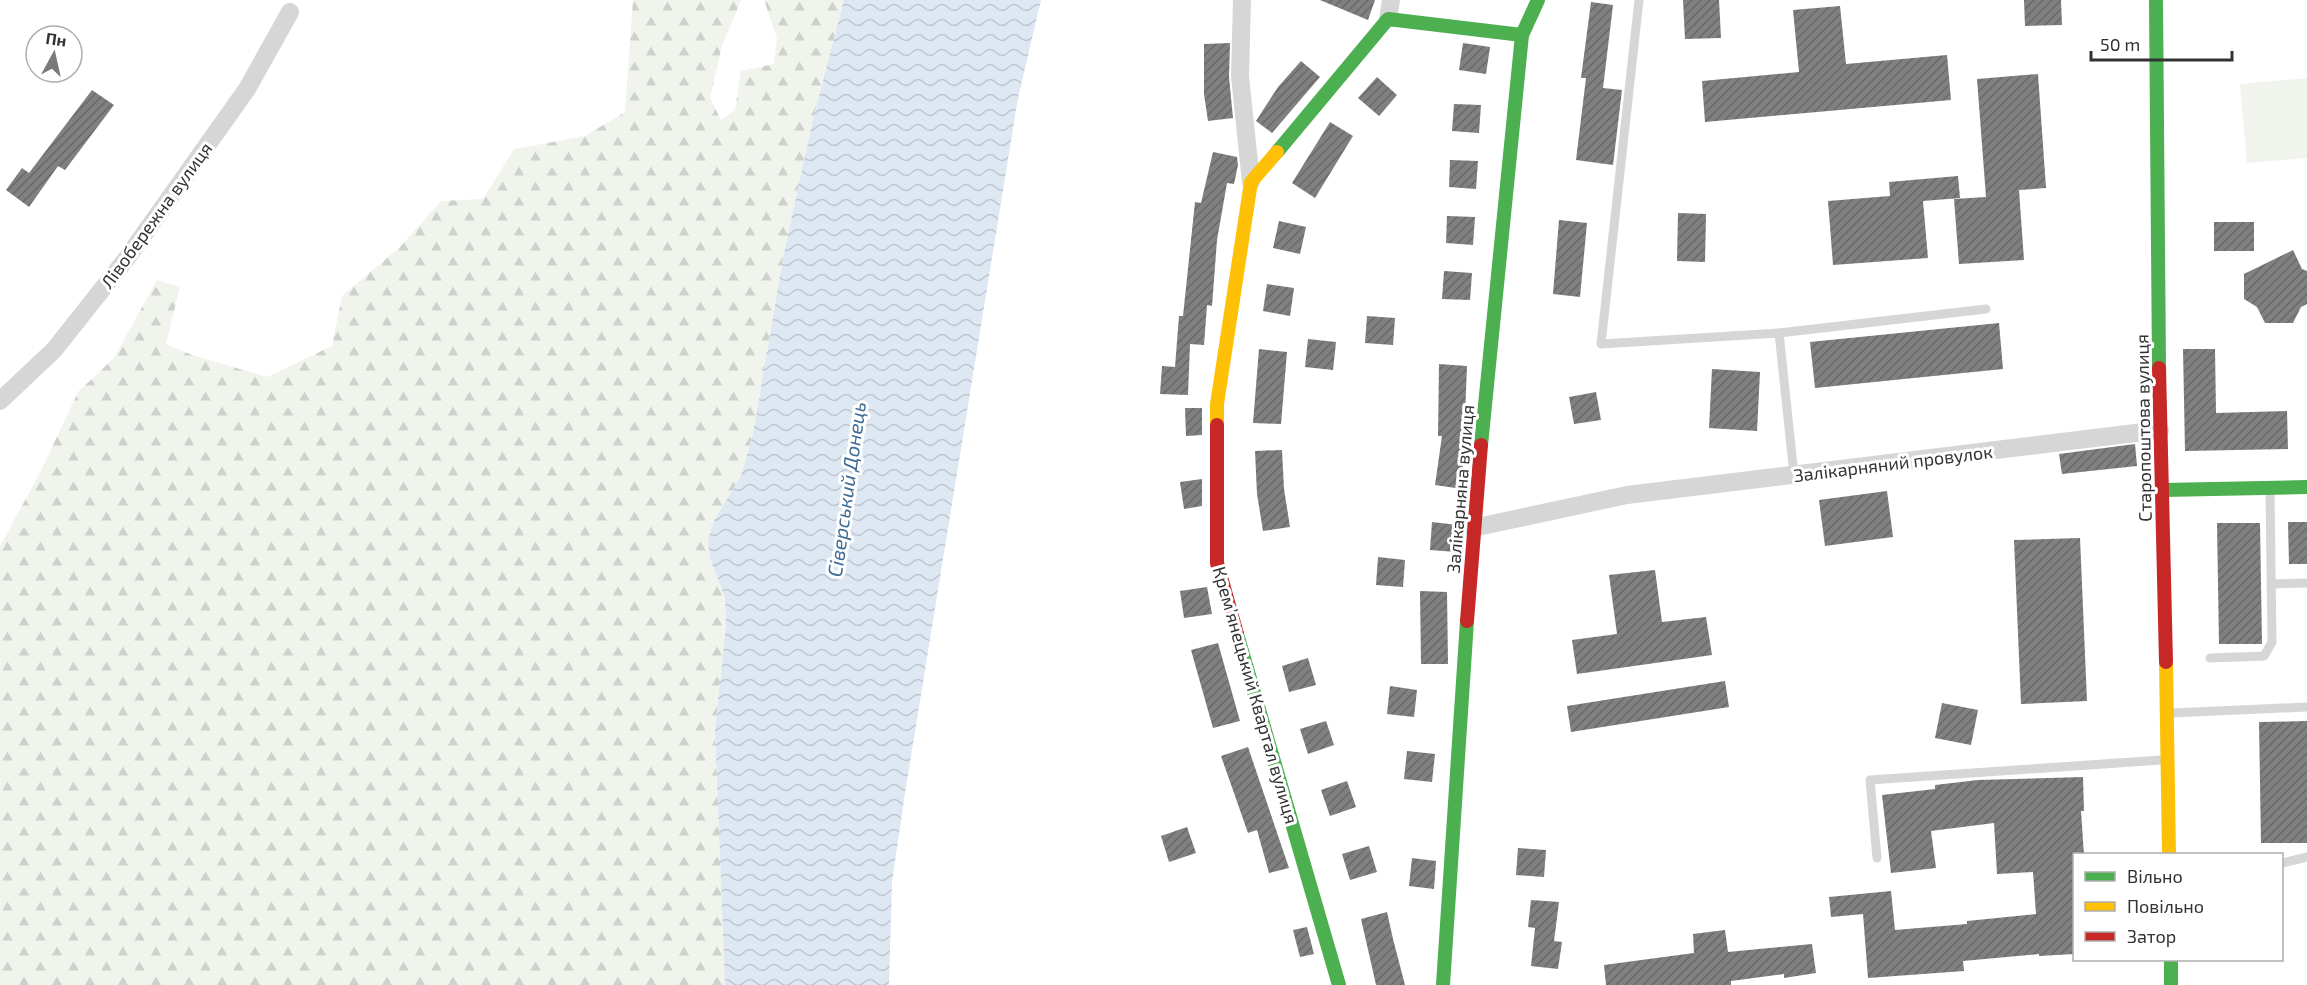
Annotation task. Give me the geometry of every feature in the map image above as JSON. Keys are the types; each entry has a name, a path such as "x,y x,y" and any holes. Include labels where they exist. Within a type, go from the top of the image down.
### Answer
{"main road":[{"name":"Залікарняна вулиця","path":"1443,985 1473,528 1522,35 1538,0"},
{"name":"Старопоштова вулиця","path":"2156,0 2160,430 2169,853"},
{"path":"1251,183 1388,19 1522,35"},
{"name":"Крем’янецький Квартал вулиця","path":"1251,183 1217,404 1217,563 1339,985"},
{"path":"2163,490 2307,487"},
{"path":"2171,961 2171,985"}],"street":[{"path":"1242,0 1240,76 1251,183"},
{"path":"1388,19 1391,0"},
{"name":"Лівобережна вулиця","path":"0,401 54,350 126,258 247,89 290,12"},
{"name":"Залікарняний провулок","path":"1473,528 1627,495 2160,430"}],"lane":[{"path":"1639,0 1601,344 1779,333 1986,309"},
{"path":"1779,333 1794,475"},
{"path":"2210,658 2264,656 2272,642 2270,488"},
{"path":"2271,584 2307,582"},
{"path":"2167,713 2307,706"},
{"path":"1877,858 1870,780 2168,760"},
{"path":"2283,863 2307,857"}],"green space":[{"path":"633,0 741,0 722,46 710,98 721,120 735,110 741,71 774,64 777,38 764,0 844,0 812,123 783,258 753,434 741,476 715,519 710,558 725,598 726,625 715,730 725,985 0,985 0,546 40,473 78,392 114,358 157,280 180,287 166,344 192,355 267,377 332,346 342,296 400,247 441,201 483,199 514,149 585,136 625,112"},
{"path":"2307,78 2307,158 2247,163 2240,84"}],"water":[{"name":"Сіверський Донець","path":"844,0 1041,0 1018,98 905,793 892,882 889,985 725,985 715,730 726,625 725,598 710,558 708,539 715,519 741,476 753,434 783,258 812,123"}],"building":[{"path":"1320,0 1375,0 1368,20"},
{"path":"1683,0 1719,0 1721,38 1685,39"},
{"path":"2024,0 2061,0 2062,25 2025,26"},
{"path":"1591,2 1613,5 1603,88 1622,90 1613,165 1576,160 1586,78 1581,78"},
{"path":"1840,6 1846,64 1947,55 1951,100 1705,122 1702,81 1799,72 1793,10"},
{"path":"1230,43 1229,77 1233,118 1208,121 1204,94 1204,44"},
{"path":"1463,43 1490,47 1486,74 1459,70"},
{"path":"1301,61 1320,77 1272,133 1256,121 1278,87"},
{"path":"2038,74 2046,188 2019,190 2024,260 1959,264 1954,199 1986,197 1977,79"},
{"path":"1377,77 1397,95 1379,116 1358,98"},
{"path":"92,90 114,105 65,170 58,166 29,207 6,190 22,168 29,173"},
{"path":"1454,104 1481,105 1479,133 1452,131"},
{"path":"1330,122 1353,136 1315,198 1292,183"},
{"path":"1213,152 1237,157 1238,165 1234,184 1227,183 1217,240 1212,306 1207,305 1204,345 1190,344 1188,395 1160,394 1162,366 1175,367 1179,316 1183,316 1195,202 1201,203"},
{"path":"1450,160 1478,161 1476,189 1449,187"},
{"path":"1958,176 1960,198 1923,201 1928,258 1833,265 1828,201 1890,196 1889,182"},
{"path":"1678,213 1706,214 1705,262 1677,261"},
{"path":"1447,216 1475,217 1473,245 1446,243"},
{"path":"1559,220 1587,223 1580,297 1553,294"},
{"path":"1279,221 1306,227 1300,254 1273,248"},
{"path":"2214,222 2254,222 2254,251 2214,251"},
{"path":"2293,250 2302,269 2307,271 2307,304 2301,307 2293,323 2265,323 2257,307 2244,299 2244,274"},
{"path":"1444,271 1472,273 1470,300 1442,299"},
{"path":"1267,284 1294,288 1290,316 1263,311"},
{"path":"1367,316 1395,318 1393,345 1365,343"},
{"path":"1999,323 2003,369 1815,388 1810,342"},
{"path":"1308,339 1336,342 1333,370 1305,367"},
{"path":"1259,349 1287,352 1281,424 1253,423"},
{"path":"2183,349 2215,349 2216,413 2287,411 2288,449 2185,451"},
{"path":"1439,364 1467,366 1462,489 1435,485 1442,436 1438,436"},
{"path":"1712,369 1760,372 1757,431 1709,428"},
{"path":"1596,392 1601,420 1574,424 1569,397"},
{"path":"1185,408 1202,408 1202,435 1186,436"},
{"path":"2135,444 2137,466 2062,474 2059,454"},
{"path":"1282,450 1284,489 1290,527 1263,531 1257,494 1255,451"},
{"path":"1202,479 1202,506 1184,509 1180,482"},
{"path":"1887,491 1893,537 1825,546 1819,500"},
{"path":"1432,522 1458,525 1456,552 1430,550"},
{"path":"2288,522 2307,522 2307,564 2289,564"},
{"path":"2217,523 2260,523 2262,644 2219,644"},
{"path":"2080,538 2087,701 2021,704 2014,540"},
{"path":"1378,557 1405,560 1403,587 1376,585"},
{"path":"1655,570 1662,622 1706,617 1712,655 1577,674 1572,640 1617,634 1609,575"},
{"path":"1207,587 1212,614 1184,618 1180,591"},
{"path":"1420,591 1447,592 1448,664 1421,664"},
{"path":"1218,643 1240,721 1213,728 1191,650"},
{"path":"1308,658 1316,685 1289,692 1282,666"},
{"path":"1725,681 1729,707 1571,732 1567,706"},
{"path":"1390,686 1417,690 1414,717 1387,714"},
{"path":"1942,703 1978,710 1971,745 1935,738"},
{"path":"1326,721 1334,745 1308,754 1300,729"},
{"path":"2307,721 2307,843 2261,843 2259,722"},
{"path":"1248,747 1289,868 1269,873 1257,830 1248,833 1221,756"},
{"path":"1407,751 1435,754 1432,782 1404,779"},
{"path":"2083,777 2084,811 2081,811 2084,853 2073,853 2073,954 2039,956 2039,954 1963,961 1964,971 1868,978 1863,914 1831,917 1829,897 1891,891 1895,930 1967,924 1967,921 2036,914 2033,872 1997,874 1994,823 1931,831 1936,868 1891,873 1882,795 1935,789 1935,785 1978,780"},
{"path":"1347,781 1356,807 1330,816 1321,790"},
{"path":"1187,827 1196,853 1169,862 1161,836"},
{"path":"1369,846 1377,872 1350,880 1342,854"},
{"path":"1518,848 1546,850 1544,877 1516,875"},
{"path":"1412,858 1436,861 1434,889 1409,886"},
{"path":"1531,900 1559,902 1554,941 1562,942 1558,969 1531,966 1535,928 1528,927"},
{"path":"1387,912 1405,985 1376,985 1361,919"},
{"path":"1307,927 1314,954 1300,957 1293,930"},
{"path":"1725,930 1728,952 1812,944 1816,973 1784,978 1784,974 1731,981 1731,985 1606,985 1604,965 1694,953 1693,934"}],"traffic: fast":[{"path":"1481,445 1522,35 1538,0"},
{"path":"2156,0 2159,368"},
{"path":"1277,152 1388,19 1522,35"},
{"path":"2163,490 2307,487"},
{"path":"1443,985 1467,621"},
{"path":"1237,634 1339,985"},
{"path":"2171,961 2171,985"}],"traffic: slow":[{"path":"1217,425 1217,404 1251,182 1277,152"},
{"path":"2166,662 2169,853"}],"traffic: jam":[{"path":"2159,368 2166,662"},
{"path":"1217,425 1217,563 1237,634"},
{"path":"1467,621 1481,445"}]}
